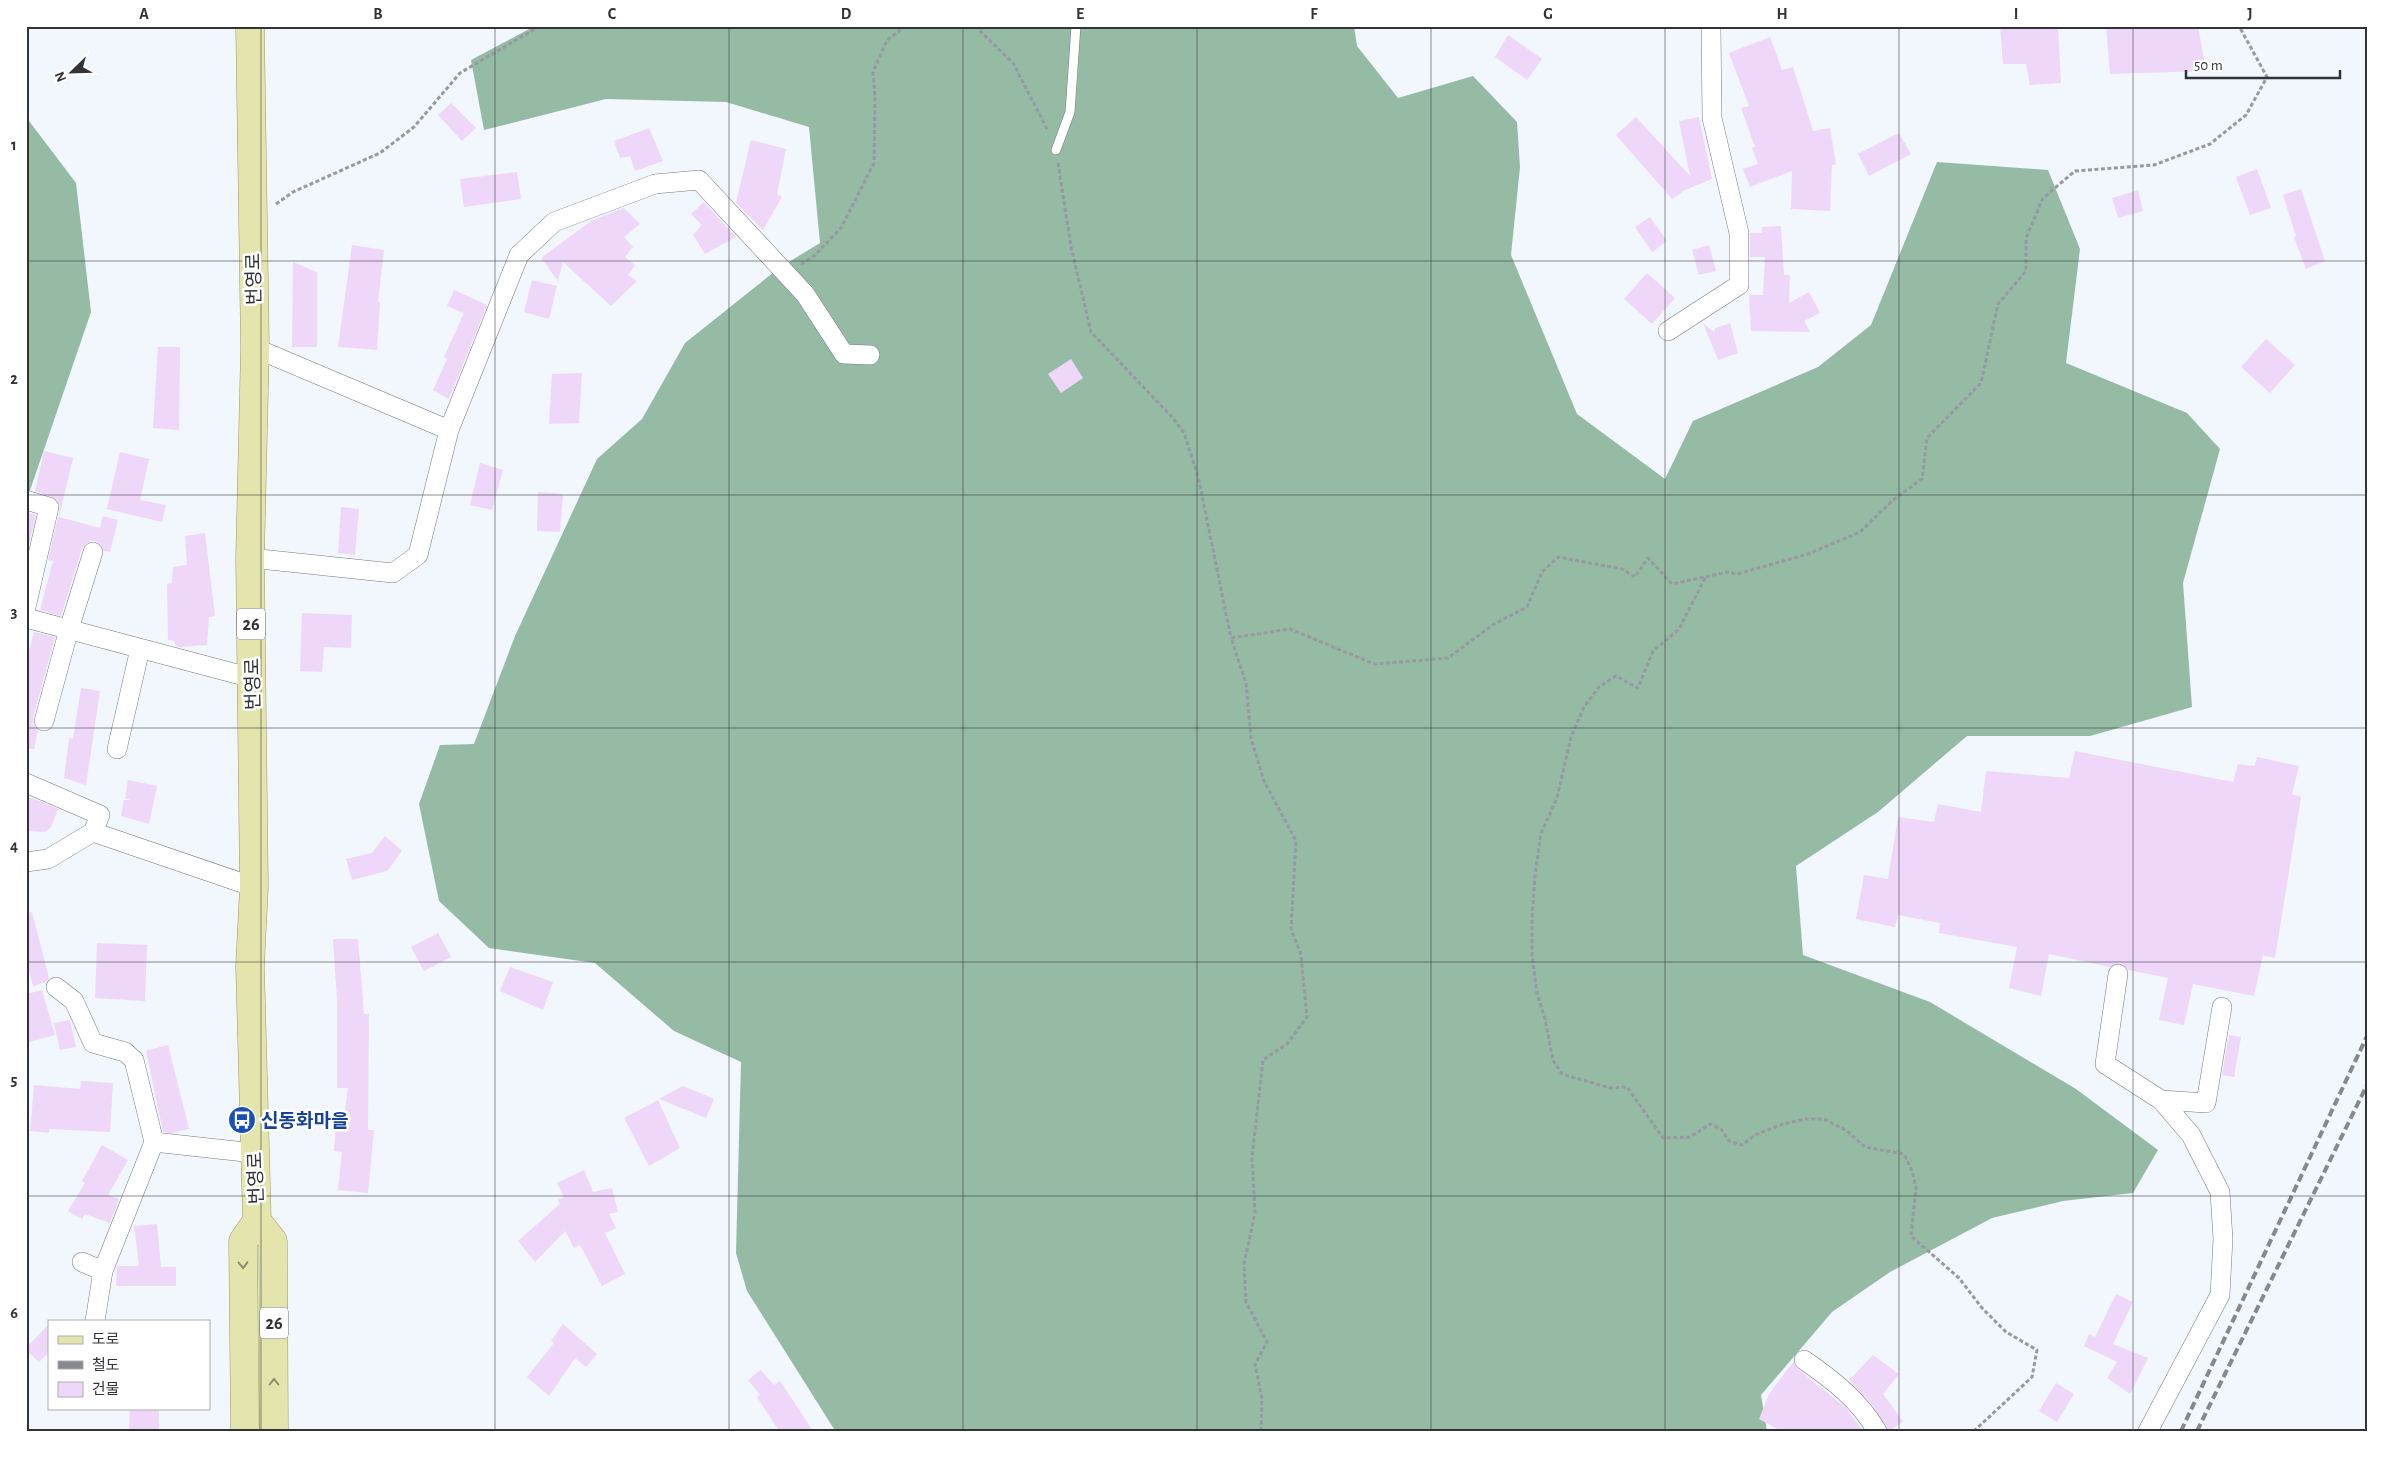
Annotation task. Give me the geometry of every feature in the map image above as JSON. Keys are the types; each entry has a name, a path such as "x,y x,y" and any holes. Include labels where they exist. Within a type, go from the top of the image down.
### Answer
{"main road":[{"name":"번영로","path":"250,26 255,348 250,558 254,887 250,966 257,1221 273,1241 274,1431"},
{"name":"번영로","path":"245,1431 243,1241 257,1221"}],"street":[{"path":"1668,331 1739,285 1740,233 1712,118 1711,26"},
{"path":"250,558 394,573 418,555 449,430 519,255 554,222 655,184 699,180 805,294 844,354 870,355"},
{"path":"255,348 449,430"},
{"path":"26,500 49,507 26,607"},
{"path":"44,721 69,629 93,552"},
{"path":"26,618 252,678"},
{"path":"117,749 140,649"},
{"path":"26,783 100,815 92,832 48,859 26,862"},
{"path":"92,832 254,887"},
{"path":"2118,974 2105,1064 2161,1100 2191,1135 2220,1192 2223,1239 2220,1295 2148,1431"},
{"path":"56,987 74,1000 93,1042 125,1052 134,1060 154,1142 103,1271 95,1320"},
{"path":"2161,1100 2206,1103 2222,1007"},
{"path":"154,1142 254,1153"},
{"path":"82,1262 103,1271"},
{"path":"1804,1360 1840,1385 1867,1414 1877,1431"}],"lane":[{"path":"1056,150 1070,112 1076,26"}],"path":[{"path":"252,220 293,192 380,152 414,126 460,73 540,26"},
{"path":"786,274 814,256 841,228 874,163 875,96 873,72 887,40 906,26"},
{"path":"975,26 1013,63 1042,118 1056,150 1071,247 1090,332 1172,417 1184,433 1198,476 1231,638 1246,683 1251,738 1262,772 1296,841 1291,929 1301,955 1308,1017 1287,1044 1263,1060 1252,1157 1255,1213 1244,1264 1246,1302 1267,1342 1255,1364 1262,1399 1261,1431"},
{"path":"1231,638 1290,628 1374,664 1448,658 1494,624 1526,608 1542,572 1558,557 1622,569 1635,577 1648,558 1672,584 1728,572 1736,574 1808,554 1860,532 1893,500 1922,479 1927,438 1981,383 1998,304 2026,271 2026,238 2043,198 2075,170 2154,166 2210,144 2246,115 2267,77 2239,26"},
{"path":"1705,577 1679,629 1653,651 1638,688 1616,676 1598,687 1584,707 1571,737 1557,798 1541,833 1532,919 1532,956 1537,993 1545,1019 1553,1060 1562,1074 1610,1088 1627,1087 1663,1138 1690,1137 1710,1124 1721,1129 1729,1141 1742,1145 1755,1134 1783,1124 1806,1119 1824,1119 1847,1131 1866,1147 1904,1154 1912,1171 1916,1188 1912,1236 1959,1278 1982,1308 2006,1332 2037,1350 2032,1377 1974,1431"}],"green space":[{"path":"535,26 1354,26 1357,46 1398,98 1473,76 1517,122 1520,167 1511,255 1577,414 1665,479 1693,421 1818,367 1871,325 1937,162 2048,170 2080,249 2066,363 2187,413 2220,449 2183,583 2192,707 2090,736 1967,736 1878,812 1796,866 1803,955 1930,1002 2076,1089 2158,1150 2133,1193 2063,1201 1992,1218 1890,1272 1832,1312 1761,1395 1767,1431 832,1431 834,1429 747,1291 736,1253 741,1062 674,1031 595,963 489,948 439,901 419,804 440,745 474,744 515,636 597,459 642,419 685,343 779,268 820,243 809,127 726,102 606,99 484,130 471,60"},
{"path":"26,117 76,183 91,312 26,502"}],"building":[{"path":"2000,26 2058,26 2061,83 2030,85 2026,64 2003,64"},
{"path":"2106,26 2198,26 2206,71 2110,74"},
{"path":"1508,35 1542,59 1527,80 1495,57"},
{"path":"1770,37 1782,70 1793,67 1813,131 1830,128 1836,164 1832,165 1830,211 1791,209 1792,171 1750,187 1743,169 1758,164 1752,148 1755,147 1741,108 1749,106 1729,53"},
{"path":"451,103 476,128 462,141 438,115"},
{"path":"1636,117 1690,176 1679,121 1699,117 1712,179 1685,190 1672,199 1616,135"},
{"path":"649,128 663,161 635,171 630,156 620,158 614,141"},
{"path":"1899,133 1911,154 1869,176 1858,154"},
{"path":"751,140 786,149 777,194 782,197 763,230 736,203"},
{"path":"2257,169 2271,208 2250,215 2236,177"},
{"path":"517,172 521,199 464,207 460,179"},
{"path":"2301,189 2325,261 2306,269 2294,237 2296,236 2283,195"},
{"path":"2138,190 2143,211 2118,218 2112,198"},
{"path":"704,202 736,237 705,254 693,235 702,225 691,214"},
{"path":"624,208 640,224 624,237 633,247 625,257 635,265 628,275 637,281 611,306 563,262 558,281 541,258 591,221"},
{"path":"1650,217 1667,241 1652,252 1635,227"},
{"path":"1781,226 1784,275 1790,275 1789,303 1809,292 1820,313 1804,321 1810,332 1751,331 1749,295 1763,295 1765,257 1750,257 1750,233 1762,233 1762,227"},
{"path":"352,245 384,250 378,302 380,303 377,350 338,347"},
{"path":"1709,245 1716,271 1699,275 1692,250"},
{"path":"293,262 317,272 317,347 292,347"},
{"path":"1647,273 1675,298 1652,324 1624,299"},
{"path":"532,280 557,286 549,319 524,312"},
{"path":"454,290 487,305 449,399 433,390 447,359 444,357 464,313 447,306"},
{"path":"1703,323 1715,333 1714,329 1730,323 1738,353 1718,360"},
{"path":"2266,339 2295,365 2270,393 2241,367"},
{"path":"158,347 180,347 179,430 153,428"},
{"path":"1071,359 1083,378 1061,393 1048,374"},
{"path":"582,373 579,423 549,424 552,374"},
{"path":"44,451 73,458 59,517 100,528 103,516 118,520 110,552 104,551 102,545 96,541 90,541 82,548 61,616 40,610 53,561 48,560 60,509 57,499 35,491"},
{"path":"120,452 149,459 140,500 166,505 162,522 107,509"},
{"path":"480,463 503,470 492,510 470,505"},
{"path":"538,492 563,494 560,532 537,531"},
{"path":"341,507 359,509 355,555 338,553"},
{"path":"26,512 36,515 27,554 26,554"},
{"path":"205,533 215,616 209,617 207,645 179,647 176,646 174,641 168,640 167,584 172,583 173,567 187,565 185,536"},
{"path":"302,613 352,615 351,648 324,647 322,672 300,671"},
{"path":"34,632 55,637 33,718 33,724 38,730 34,749 26,748 26,662"},
{"path":"81,688 100,691 86,785 64,778 69,738 73,739"},
{"path":"2075,751 2233,782 2238,764 2255,766 2257,757 2299,766 2292,794 2301,797 2275,958 2263,955 2254,996 2193,984 2184,1025 2159,1020 2168,978 2129,970 2120,963 2110,967 2049,954 2041,996 2009,988 2017,947 1939,933 1940,923 1898,915 1895,927 1856,919 1864,875 1888,879 1898,817 1934,822 1938,804 1981,812 1986,771 2069,778"},
{"path":"128,780 157,786 149,824 121,816 124,800 131,800 125,798"},
{"path":"26,798 32,798 58,809 51,827 45,832 26,831"},
{"path":"385,836 402,851 387,871 352,880 346,859 372,853"},
{"path":"32,912 49,978 46,982 33,986 26,958 26,913"},
{"path":"438,933 451,957 424,971 411,947"},
{"path":"333,939 358,939 364,1014 369,1014 368,1130 374,1130 368,1193 338,1190 342,1152 334,1151 336,1125 343,1126 348,1088 337,1088 337,1000"},
{"path":"97,943 147,945 145,1001 95,998"},
{"path":"510,967 553,982 543,1010 500,991"},
{"path":"42,990 55,1035 26,1043 26,994"},
{"path":"70,1020 76,1047 60,1050 54,1023"},
{"path":"2229,1035 2241,1037 2234,1077 2222,1075"},
{"path":"168,1045 189,1129 172,1133 163,1132 146,1051"},
{"path":"81,1081 113,1083 110,1132 49,1129 49,1133 30,1131 34,1085 80,1089"},
{"path":"683,1086 714,1099 706,1118 659,1099"},
{"path":"658,1100 680,1148 649,1166 624,1118"},
{"path":"102,1145 128,1160 108,1195 119,1199 110,1223 85,1214 82,1219 68,1211 85,1183 82,1181"},
{"path":"584,1170 593,1192 612,1188 618,1212 609,1214 616,1228 605,1233 625,1274 602,1286 580,1245 574,1248 565,1231 535,1262 518,1241 560,1204 558,1200 564,1197 557,1183"},
{"path":"157,1224 161,1267 176,1267 176,1286 116,1286 117,1266 139,1266 134,1226"},
{"path":"2116,1294 2133,1302 2113,1344 2148,1358 2130,1394 2107,1378 2117,1362 2084,1346 2089,1334 2095,1337"},
{"path":"563,1324 597,1354 586,1367 575,1358 549,1396 527,1377 554,1343 551,1341"},
{"path":"48,1325 48,1353 39,1362 26,1348"},
{"path":"1873,1355 1899,1374 1883,1394 1903,1421 1890,1431 1888,1431 1871,1403 1849,1380"},
{"path":"1793,1362 1798,1369 1846,1408 1863,1431 1781,1431 1759,1419 1769,1394"},
{"path":"761,1370 774,1385 780,1381 813,1431 779,1431 757,1397 760,1395 748,1380"},
{"path":"2056,1383 2074,1394 2057,1422 2039,1411"},
{"path":"130,1410 159,1410 159,1431 129,1431"}],"railway":[{"path":"2181,1431 2368,1034"},
{"path":"2197,1431 2368,1083"}],"place":[{"name":"신동화마을","path":"242,1120"}]}
